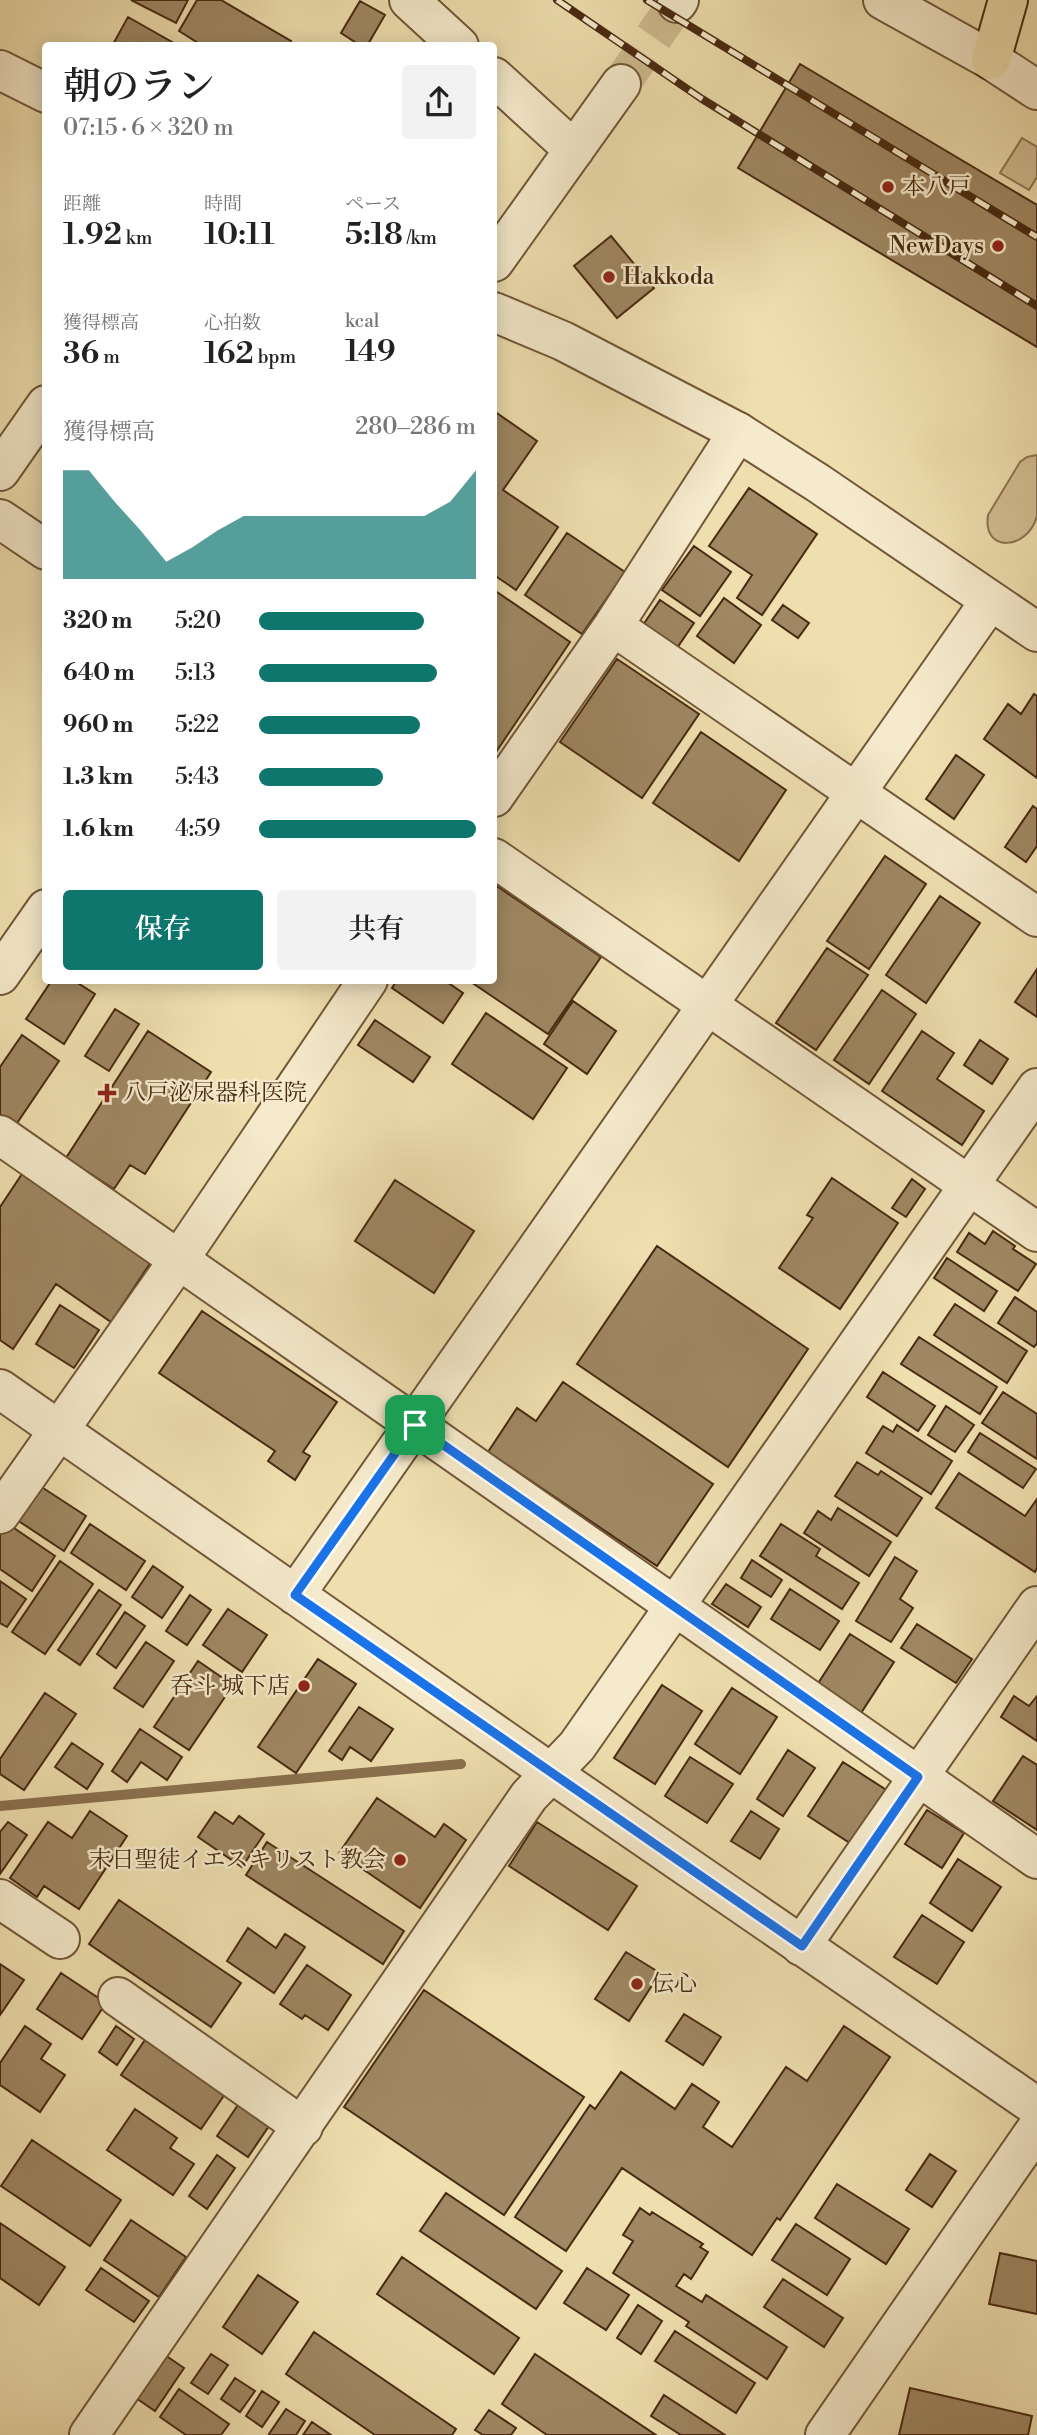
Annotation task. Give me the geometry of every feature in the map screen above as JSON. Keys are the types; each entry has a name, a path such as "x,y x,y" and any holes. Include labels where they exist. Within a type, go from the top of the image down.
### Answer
{"main road":[{"path":"991,60 1008,0"}],"street":[{"path":"409,0 455,42"},
{"path":"884,0 991,60 1037,90"},
{"path":"0,70 42,91"},
{"path":"497,79 574,150"},
{"path":"497,258 621,84"},
{"path":"497,313 563,341 738,432 1037,632"},
{"path":"0,471 42,411"},
{"path":"497,793 613,626 738,432"},
{"path":"0,519 42,547"},
{"path":"295,1595 990,601"},
{"path":"613,626 1037,917"},
{"path":"497,860 1037,1232"},
{"path":"0,975 42,915"},
{"path":"0,1514 180,1258 365,984"},
{"path":"89,2435 528,1796 577,1746 1037,1088"},
{"path":"0,1135 180,1258 674,1608 1037,1859"},
{"path":"0,1389 1037,2107"},
{"path":"802,1946 1037,1606"},
{"path":"0,1899 60,1939"},
{"path":"118,1997 303,2127"},
{"path":"825,2435 1037,2128"}],"shaded area":[{"path":"1022,138 1037,147 1037,177 1029,190 1000,173"},
{"path":"1037,455 1037,516 1025,536 1007,543 998,541 988,528 988,515 1020,462"}],"building":[{"path":"131,0 188,0 176,23"},
{"path":"197,0 221,0 291,41 197,42 179,31"},
{"path":"360,1 385,15 369,42 355,42 341,33"},
{"path":"128,17 172,42 114,42"},
{"name":"本八戸","path":"800,64 1037,205 1037,347 738,168"},
{"path":"611,236 654,288 617,318 574,266"},
{"path":"497,413 537,441 503,490 558,527 516,590 497,577"},
{"path":"749,488 817,534 762,615 737,598 752,575 709,546"},
{"path":"567,533 625,572 582,634 525,595"},
{"path":"694,546 731,572 700,616 662,590"},
{"path":"497,592 570,642 497,751"},
{"path":"724,598 761,625 734,663 697,636"},
{"path":"660,600 694,623 677,648 643,625"},
{"path":"783,605 809,623 798,638 772,620"},
{"path":"617,659 699,714 642,798 560,742"},
{"path":"1034,694 1037,696 1037,778 984,739 1008,704 1021,714"},
{"path":"701,732 786,790 739,861 653,803"},
{"path":"956,755 984,775 954,819 926,799"},
{"path":"1033,806 1037,809 1037,846 1026,862 1005,847"},
{"path":"885,856 926,884 869,969 827,941"},
{"path":"497,886 601,957 548,1034 474,984 497,984"},
{"path":"940,896 980,923 926,1003 886,975"},
{"path":"827,948 868,975 816,1050 776,1023"},
{"path":"1037,969 1037,1017 1015,1002"},
{"path":"49,984 79,984 95,994 64,1044 26,1019"},
{"path":"394,984 450,984 463,993 443,1023 392,988"},
{"path":"882,990 916,1014 869,1084 834,1060"},
{"path":"573,1001 616,1031 587,1074 544,1044"},
{"path":"115,1009 139,1024 109,1071 85,1056"},
{"path":"486,1013 567,1068 533,1119 452,1064"},
{"path":"375,1020 430,1057 413,1082 358,1045"},
{"path":"148,1031 211,1072 145,1174 130,1165 114,1189 66,1158"},
{"path":"922,1031 954,1053 937,1079 984,1111 962,1145 882,1091"},
{"path":"22,1035 59,1061 15,1126 0,1115 0,1067"},
{"path":"980,1040 1008,1059 992,1084 964,1065"},
{"path":"22,1174 151,1262 111,1322 56,1284 13,1349 0,1340 0,1207"},
{"path":"832,1178 898,1223 840,1309 779,1268 813,1218 807,1215"},
{"path":"912,1179 925,1189 906,1217 892,1208"},
{"path":"395,1180 474,1231 434,1293 355,1241"},
{"path":"993,1231 1015,1246 1013,1249 1036,1264 1018,1291 957,1252 969,1233 985,1244"},
{"path":"657,1246 808,1349 728,1467 577,1364"},
{"path":"947,1258 997,1291 984,1311 934,1278"},
{"path":"1015,1297 1037,1312 1037,1343 1034,1347 998,1323"},
{"path":"955,1304 1027,1351 1007,1383 934,1335"},
{"path":"60,1305 99,1330 74,1368 36,1344"},
{"path":"202,1311 337,1402 303,1452 310,1456 295,1480 268,1461 275,1451 159,1373"},
{"path":"919,1337 997,1387 980,1414 901,1364"},
{"path":"883,1372 935,1406 918,1431 867,1397"},
{"path":"563,1382 713,1484 657,1566 488,1452 517,1408 536,1421"},
{"path":"1003,1392 1037,1414 1037,1459 982,1423"},
{"path":"946,1406 974,1425 955,1452 928,1435"},
{"path":"897,1425 952,1461 931,1494 866,1453 883,1426 893,1432"},
{"path":"980,1433 1036,1469 1023,1488 968,1452"},
{"path":"857,1462 878,1475 881,1471 922,1498 897,1536 835,1496"},
{"path":"959,1473 1025,1516 1037,1499 1035,1572 936,1508"},
{"path":"40,1486 86,1516 64,1551 17,1520"},
{"path":"838,1508 891,1542 869,1576 804,1533 818,1511 831,1520"},
{"path":"8,1524 55,1556 32,1591 0,1569 0,1535"},
{"path":"90,1524 145,1561 126,1590 71,1553"},
{"path":"781,1524 820,1549 816,1556 859,1583 842,1609 760,1556"},
{"path":"895,1557 917,1571 900,1599 913,1608 891,1642 856,1621"},
{"path":"752,1560 782,1580 771,1597 741,1578"},
{"path":"60,1561 93,1584 45,1654 12,1632"},
{"path":"153,1566 183,1587 162,1618 132,1597"},
{"path":"0,1581 26,1599 7,1627 0,1623"},
{"path":"726,1584 761,1607 748,1627 712,1604"},
{"path":"790,1589 839,1621 820,1650 771,1619"},
{"path":"99,1590 121,1605 80,1665 58,1650"},
{"path":"190,1595 211,1610 187,1645 166,1631"},
{"path":"228,1609 267,1635 242,1672 203,1645"},
{"path":"125,1612 145,1626 116,1668 97,1654"},
{"path":"917,1624 972,1659 956,1683 901,1648"},
{"path":"850,1634 894,1662 861,1713 817,1685"},
{"path":"146,1642 174,1661 143,1707 114,1688"},
{"path":"318,1659 356,1684 296,1773 258,1747"},
{"path":"198,1661 233,1685 189,1750 154,1727"},
{"path":"662,1685 702,1711 655,1784 614,1758"},
{"path":"732,1688 777,1717 740,1774 695,1744"},
{"path":"45,1693 76,1714 24,1790 0,1774 0,1759"},
{"path":"1014,1696 1029,1706 1037,1696 1037,1741 1001,1717"},
{"path":"359,1707 393,1729 371,1761 350,1747 342,1760 329,1751"},
{"path":"140,1729 182,1757 167,1780 141,1762 127,1782 112,1771"},
{"path":"72,1743 103,1764 87,1789 55,1767"},
{"path":"788,1750 815,1768 783,1816 757,1799"},
{"path":"1023,1756 1037,1765 1037,1830 993,1801"},
{"path":"690,1757 733,1784 707,1823 665,1796"},
{"path":"843,1762 888,1791 853,1845 808,1816"},
{"path":"377,1798 435,1837 444,1824 466,1840 420,1908 339,1853"},
{"path":"927,1810 964,1833 942,1868 905,1844"},
{"path":"90,1811 127,1836 79,1909 44,1886 37,1897 10,1878 48,1822 72,1838"},
{"path":"751,1811 779,1829 760,1859 731,1841"},
{"path":"215,1812 233,1824 239,1816 264,1834 242,1867 198,1837"},
{"path":"8,1822 27,1835 0,1874 0,1832"},
{"path":"537,1822 637,1886 608,1930 509,1866"},
{"path":"267,1842 404,1931 383,1964 246,1875"},
{"path":"958,1859 1001,1887 972,1931 930,1903"},
{"path":"119,1900 241,1983 211,2027 89,1944"},
{"path":"922,1915 964,1942 937,1984 894,1957"},
{"path":"248,1928 276,1948 285,1934 305,1947 274,1993 227,1961"},
{"path":"626,1952 660,1973 629,2021 595,1999"},
{"path":"0,1964 24,1980 0,2015"},
{"path":"307,1965 351,1995 328,2030 305,2015 302,2019 280,2004"},
{"path":"61,1973 106,2003 82,2039 37,2009"},
{"path":"424,1990 584,2097 504,2215 344,2107"},
{"path":"684,2014 721,2037 703,2065 666,2041"},
{"path":"25,2026 51,2044 41,2059 65,2075 40,2112 0,2085 0,2063"},
{"path":"116,2026 134,2039 117,2065 99,2052"},
{"path":"844,2026 890,2057 780,2220 777,2218 752,2255 622,2168 566,2251 515,2217 590,2105 595,2109 621,2072 675,2109 692,2084 719,2102 703,2127 732,2147 786,2067 807,2081"},
{"path":"145,2040 225,2094 201,2129 121,2075"},
{"path":"238,2105 269,2126 248,2157 217,2136"},
{"path":"135,2109 177,2138 170,2148 194,2164 173,2195 107,2150"},
{"path":"32,2140 121,2200 90,2246 1,2186"},
{"path":"930,2154 956,2171 932,2207 906,2190"},
{"path":"217,2155 235,2168 207,2209 189,2196"},
{"path":"837,2184 909,2229 886,2264 815,2218"},
{"path":"446,2193 562,2271 536,2309 420,2231"},
{"path":"640,2208 650,2215 652,2212 703,2244 700,2247 708,2252 691,2279 684,2274 676,2286 702,2302 706,2295 787,2347 767,2379 686,2326 689,2322 613,2273 633,2241 623,2235"},
{"path":"131,2220 186,2257 159,2297 104,2260"},
{"path":"0,2223 65,2267 39,2305 0,2278"},
{"path":"796,2224 850,2259 827,2295 772,2260"},
{"path":"1000,2253 1037,2261 1037,2314 989,2304"},
{"path":"402,2257 519,2338 494,2374 377,2294"},
{"path":"101,2268 149,2301 134,2322 86,2290"},
{"path":"587,2268 629,2295 606,2330 564,2303"},
{"path":"258,2275 298,2302 262,2354 223,2327"},
{"path":"783,2279 843,2318 824,2347 764,2307"},
{"path":"638,2305 662,2321 641,2354 617,2338"},
{"path":"675,2331 755,2383 736,2413 655,2361"},
{"path":"314,2332 456,2429 452,2435 375,2435 286,2374"},
{"path":"211,2354 228,2365 208,2394 191,2383"},
{"path":"535,2354 656,2435 547,2435 502,2404"},
{"path":"165,2355 184,2368 155,2411 136,2398"},
{"path":"235,2378 255,2391 240,2412 221,2399"},
{"path":"910,2388 1032,2416 1028,2435 899,2435"},
{"path":"179,2389 229,2424 221,2435 186,2435 160,2417"},
{"path":"262,2391 279,2402 262,2427 246,2416"},
{"path":"664,2395 725,2435 681,2435 651,2416"},
{"path":"286,2409 305,2421 296,2435 270,2435 269,2434"},
{"path":"489,2410 516,2428 511,2435 483,2435 475,2430"},
{"path":"312,2422 331,2435 303,2435"}],"waterway":[{"path":"0,1806 461,1764"}],"tunnel":[{"path":"621,84 677,3"}],"railway":[{"path":"557,0 702,99 1037,306"},
{"path":"647,0 1037,237"}],"place":[{"name":"本八戸","path":"888,187"},
{"name":"NewDays","path":"998,246"},
{"name":"Hakkoda","path":"609,277"},
{"name":"八戸泌尿器科医院","path":"107,1093"},
{"name":"呑斗 城下店","path":"304,1686"},
{"name":"末日聖徒イエスキリスト教会","path":"400,1860"},
{"name":"伝心","path":"637,1984"}],"route":[{"path":"415,1425 918,1777 802,1946 295,1595 415,1425"}]}
